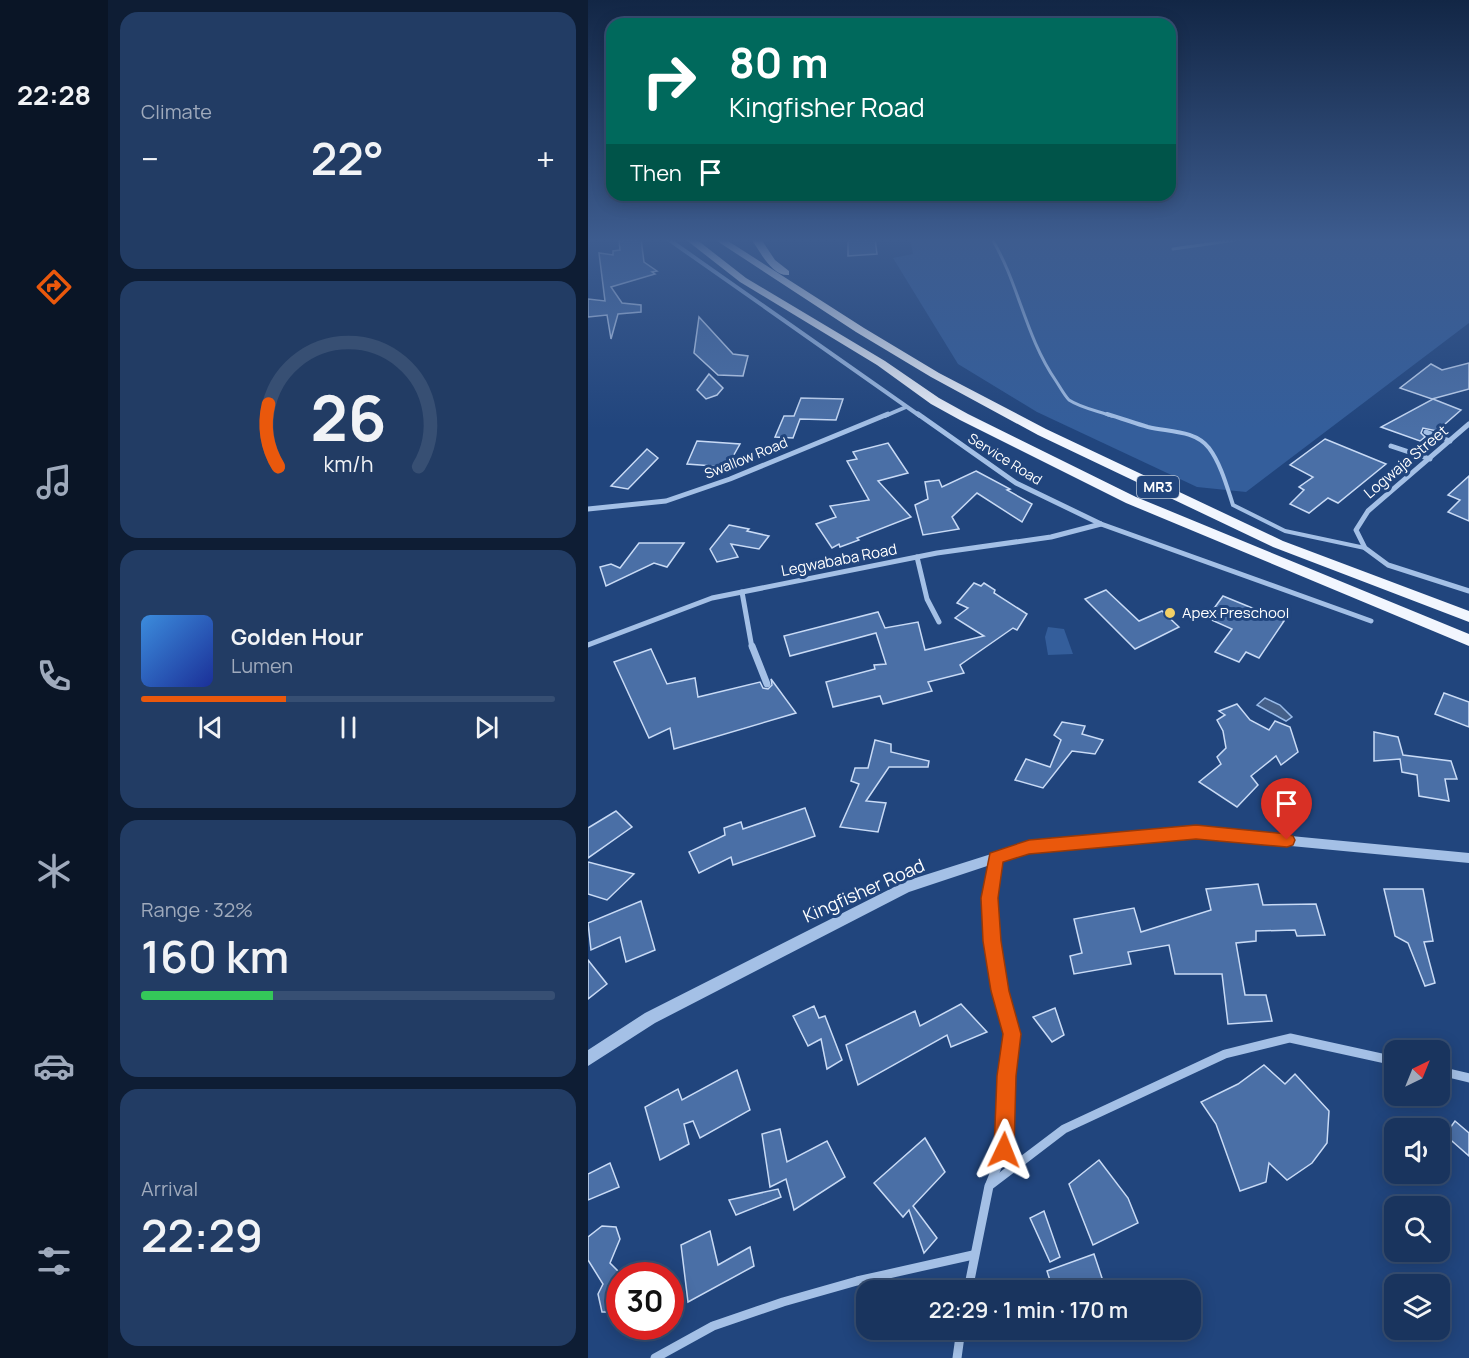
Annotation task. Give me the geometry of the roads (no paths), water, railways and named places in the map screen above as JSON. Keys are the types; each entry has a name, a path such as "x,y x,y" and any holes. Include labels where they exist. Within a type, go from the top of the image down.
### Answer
{"highway":[{"name":"MR3","path":"780,302 881,363 936,401 964,417 1131,500 1469,640"},
{"name":"MR3","path":"817,302 935,375 1042,432 1278,544 1469,617"},
{"path":"822,302 860,330"}],"street":[{"name":"Service Road","path":"758,302 1016,483 1101,524 1371,621"},
{"name":"Swallow Road","path":"588,509 666,501 730,479 906,407"},
{"name":"Logwaja Street","path":"1365,548 1356,530 1368,511 1469,424"},
{"path":"1426,432 1450,441"},
{"path":"1391,446 1430,459"},
{"name":"Legwababa Road","path":"588,645 712,598 917,557 1051,537 1101,524"},
{"path":"1365,548 1388,565 1469,591"},
{"path":"917,557 927,598 939,622"},
{"path":"742,592 753,651 767,684"},
{"name":"Kingfisher Road","path":"588,1059 650,1018 896,892 1029,847 1196,832 1469,858"},
{"path":"969,1280 989,1186 1004,1150 1006,1076 1012,1034 1000,991 992,941 990,898 996,858"},
{"path":"989,1186 1064,1129 1225,1054 1290,1038 1384,1059"},
{"path":"1450,1073 1469,1078"},
{"path":"655,1358 713,1326 783,1302 857,1281 973,1256"},
{"path":"957,1358 959,1340"}],"lane":[{"path":"1019,302 1037,350 1048,371 1068,399 1084,407 1149,427 1178,431 1197,438 1209,448 1225,480 1233,506 1285,531 1365,548"}],"place":[{"name":"Apex Preschool","path":"1170,613"}]}
